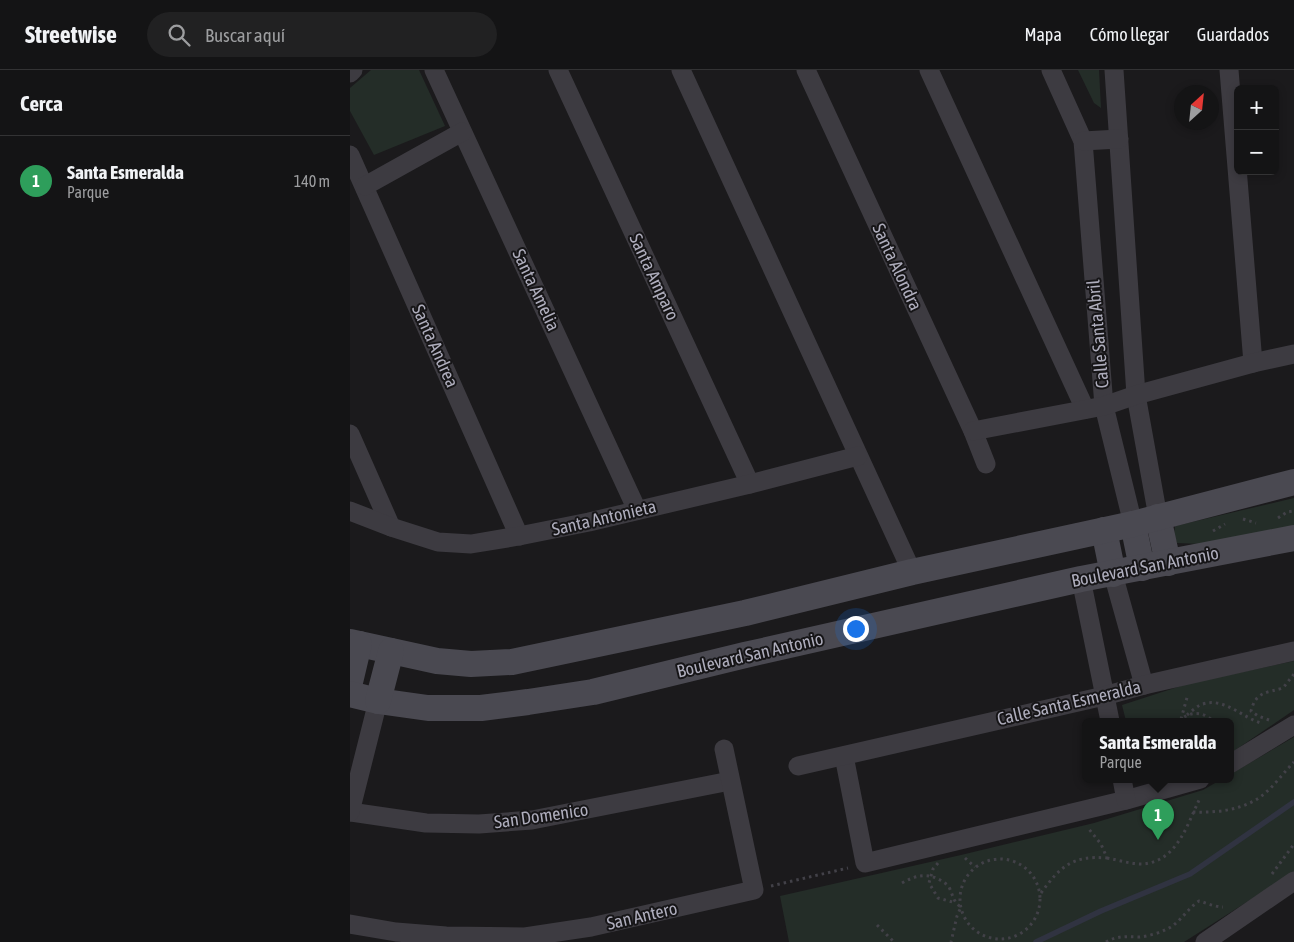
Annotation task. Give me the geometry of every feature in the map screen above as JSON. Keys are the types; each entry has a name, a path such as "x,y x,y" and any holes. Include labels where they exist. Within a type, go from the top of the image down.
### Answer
{"street":[{"path":"350,73 353,70"},
{"name":"Santa Amelia","path":"434,70 638,510"},
{"name":"Santa Amparo","path":"558,70 750,484"},
{"path":"681,70 912,572"},
{"name":"Santa Alondra","path":"806,70 973,431 986,464"},
{"path":"929,70 1085,409"},
{"name":"Calle Santa Abril","path":"1051,70 1083,141 1104,406 1146,521"},
{"name":"Calle Santa Abril","path":"1114,70 1146,521"},
{"path":"1230,70 1253,363"},
{"path":"365,186 462,132"},
{"path":"1083,141 1119,139"},
{"name":"Santa Andrea","path":"350,155 519,536"},
{"path":"973,431 1104,406 1136,395 1253,363 1294,354"},
{"path":"350,434 391,527"},
{"name":"Santa Antonieta","path":"350,511 438,542 471,544 519,536 638,510 858,456"},
{"path":"350,682 354,643 437,661 471,664 512,662 744,613 912,572 1146,521 1294,482"},
{"path":"1146,521 1168,563"},
{"path":"1142,568 1146,521"},
{"path":"1104,530 1112,574 1144,686"},
{"path":"1071,538 1109,718"},
{"name":"Boulevard San Antonio","path":"350,694 378,701 428,708 481,708 584,693 1081,579 1294,538"},
{"path":"350,812 391,651"},
{"name":"Calle Santa Esmeralda","path":"798,766 1294,651"},
{"path":"1234,762 1294,725"},
{"path":"724,749 754,890"},
{"path":"844,756 865,863 1126,800 1187,783"},
{"name":"San Domenico","path":"350,812 426,823 479,824 532,820 730,781"},
{"path":"1123,783 1126,800"},
{"path":"1205,942 1294,881"},
{"name":"San Antero","path":"356,931 446,936 525,937 591,928 754,890"}],"path":[{"path":"1183,718 1202,704 1212,702 1228,707 1260,723 1275,722 1258,716 1251,711 1252,705 1264,693 1283,688 1294,674"},
{"path":"1181,718 1188,695 1188,687"},
{"path":"1187,715 1202,714 1208,718"},
{"path":"1193,812 1209,813 1247,804 1264,794 1294,762"},
{"path":"1040,894 1065,865 1081,860 1107,858 1141,864 1158,861 1171,853 1181,839 1203,790 1200,783"},
{"path":"1085,825 1101,844 1107,858"},
{"path":"961,855 975,868"},
{"path":"1001,858 1020,863 1034,876 1041,903 1034,921 1021,934 1012,938 993,939 984,936 969,924 964,916 960,899 964,882 975,868 983,862 1001,858"},
{"path":"944,859 933,870 930,876 930,883 938,898 961,907"},
{"path":"754,890 865,863"},
{"path":"902,883 914,876 924,875 937,878 948,886 956,904"},
{"path":"956,904 960,899"},
{"path":"1106,942 1122,936 1149,936 1167,929 1176,924 1190,907 1199,901 1217,907 1230,908"},
{"path":"951,942 956,916 961,907"},
{"path":"877,925 894,942"}],"shaded area":[{"path":"371,70 419,70 445,126 374,155 350,111 350,88"},
{"path":"1078,70 1099,70 1101,108 1094,103"},
{"path":"1294,498 1294,527 1201,544 1177,543 1174,535 1175,526"},
{"path":"1294,661 1294,710 1234,751 1234,718 1125,718 1122,705 1190,683"},
{"path":"1294,737 1294,872 1184,942 789,942 780,896 1094,823 1203,790 1215,783 1234,783 1234,772"}],"waterway":[{"path":"1036,942 1101,911 1190,874 1294,802"}],"place":[{"name":"Santa Esmeralda","path":"1158,840"}]}
